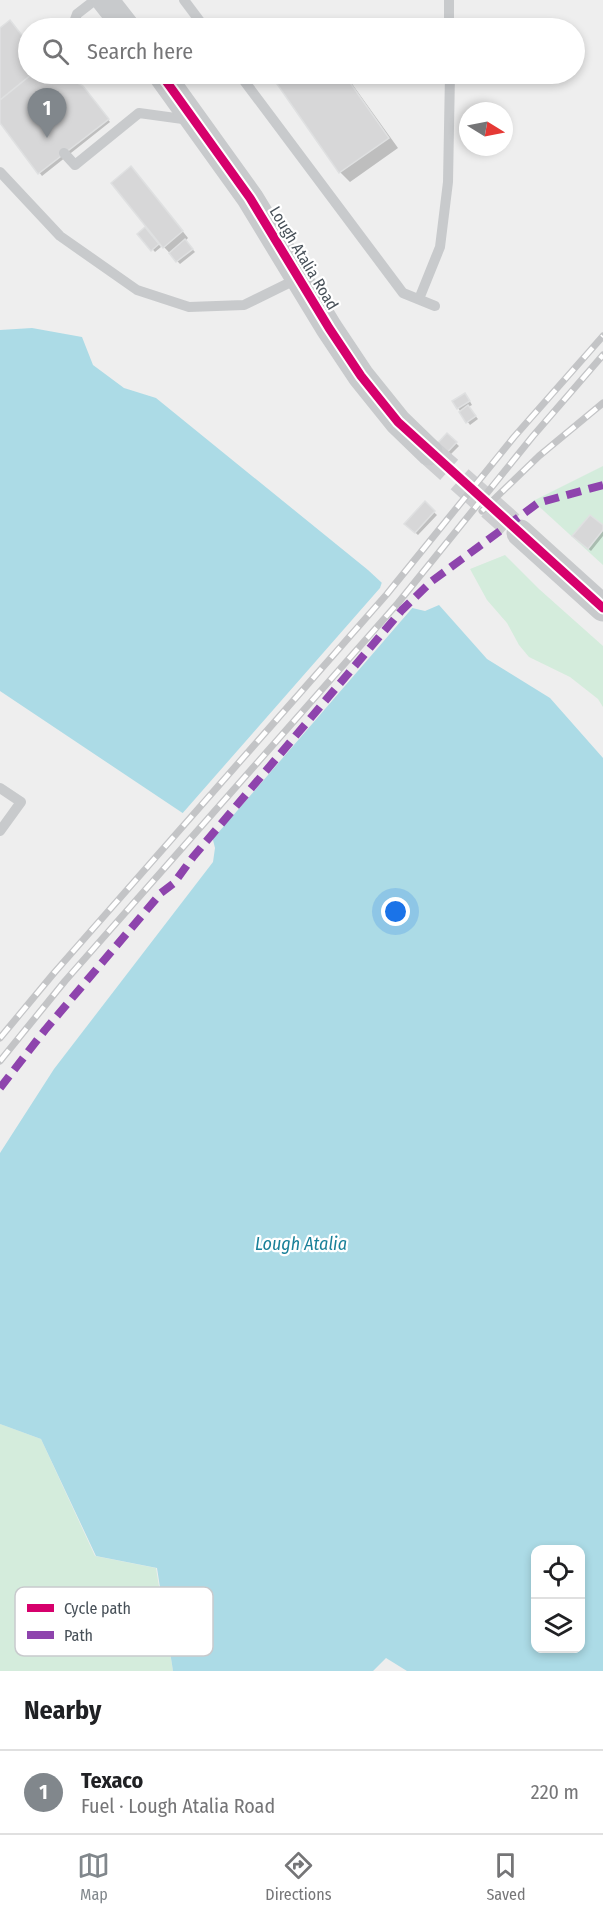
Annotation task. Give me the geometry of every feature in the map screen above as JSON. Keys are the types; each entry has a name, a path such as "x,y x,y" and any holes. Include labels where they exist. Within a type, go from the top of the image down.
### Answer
{"street":[{"name":"Lough Atalia Road","path":"168,84 250,198 361,376 398,422 429,452"},
{"path":"520,533 603,608"}],"lane":[{"path":"184,0 198,18"},
{"path":"449,0 449,18"},
{"path":"76,18 77,14 112,8"},
{"path":"246,84 403,293 435,306"},
{"path":"419,299 440,247 448,182 450,84"},
{"path":"64,153 75,165 139,113 196,121"},
{"path":"0,172 60,236 137,290 189,307 244,305 299,279"},
{"path":"0,788 21,802 0,831"}],"green space":[{"path":"603,466 603,565 533,501"},
{"path":"505,555 603,646 603,707 598,699 570,677 529,657 519,645 507,623 487,600 470,569"},
{"path":"0,1424 41,1439 95,1556 156,1568 159,1587 15,1587 15,1656 171,1656 173,1671 0,1671"}],"water":[{"name":"Lough Atalia","path":"32,328 82,337 93,365 124,388 156,398 368,570 408,607 425,611 439,605 487,659 550,698 603,758 603,1671 407,1671 386,1658 373,1671 173,1671 171,1656 213,1656 213,1587 160,1587 157,1568 96,1556 41,1439 0,1424 0,1153 54,1069 213,862 215,848 211,832 0,691 0,330"}],"pier":[{"path":"383,579 410,605 414,606 211,841 209,834 181,815 380,588"}],"building":[{"path":"10,20 18,30 20,84 0,100 0,28"},
{"path":"20,84 80,84 109,119 38,174 0,123 0,100"},
{"path":"277,84 351,84 389,138 339,173"},
{"path":"131,166 183,231 163,248 111,183"},
{"path":"145,227 159,244 151,251 137,234"},
{"path":"185,239 193,249 176,262 169,253"},
{"path":"465,393 470,401 457,409 452,401"},
{"path":"468,405 476,416 466,423 459,412"},
{"path":"447,433 457,442 443,457 433,448"},
{"path":"425,501 435,511 415,533 404,524"},
{"path":"590,515 603,525 603,530 588,549 572,536"}],"tunnel":[{"path":"429,452 520,533"}],"railway":[{"path":"0,1038 54,973 387,594 514,437 603,336"},
{"path":"0,1061 65,981 398,603 533,436 603,355"},
{"path":"482,511 539,456 603,403"}],"marked path":[{"path":"0,1088 45,1030 161,893 174,883 193,857 402,610 432,581 538,503 603,485"}],"cycle path":[{"path":"168,84 250,198 361,376 398,422 603,608"}],"place":[{"name":"Texaco","path":"47,138"}]}
